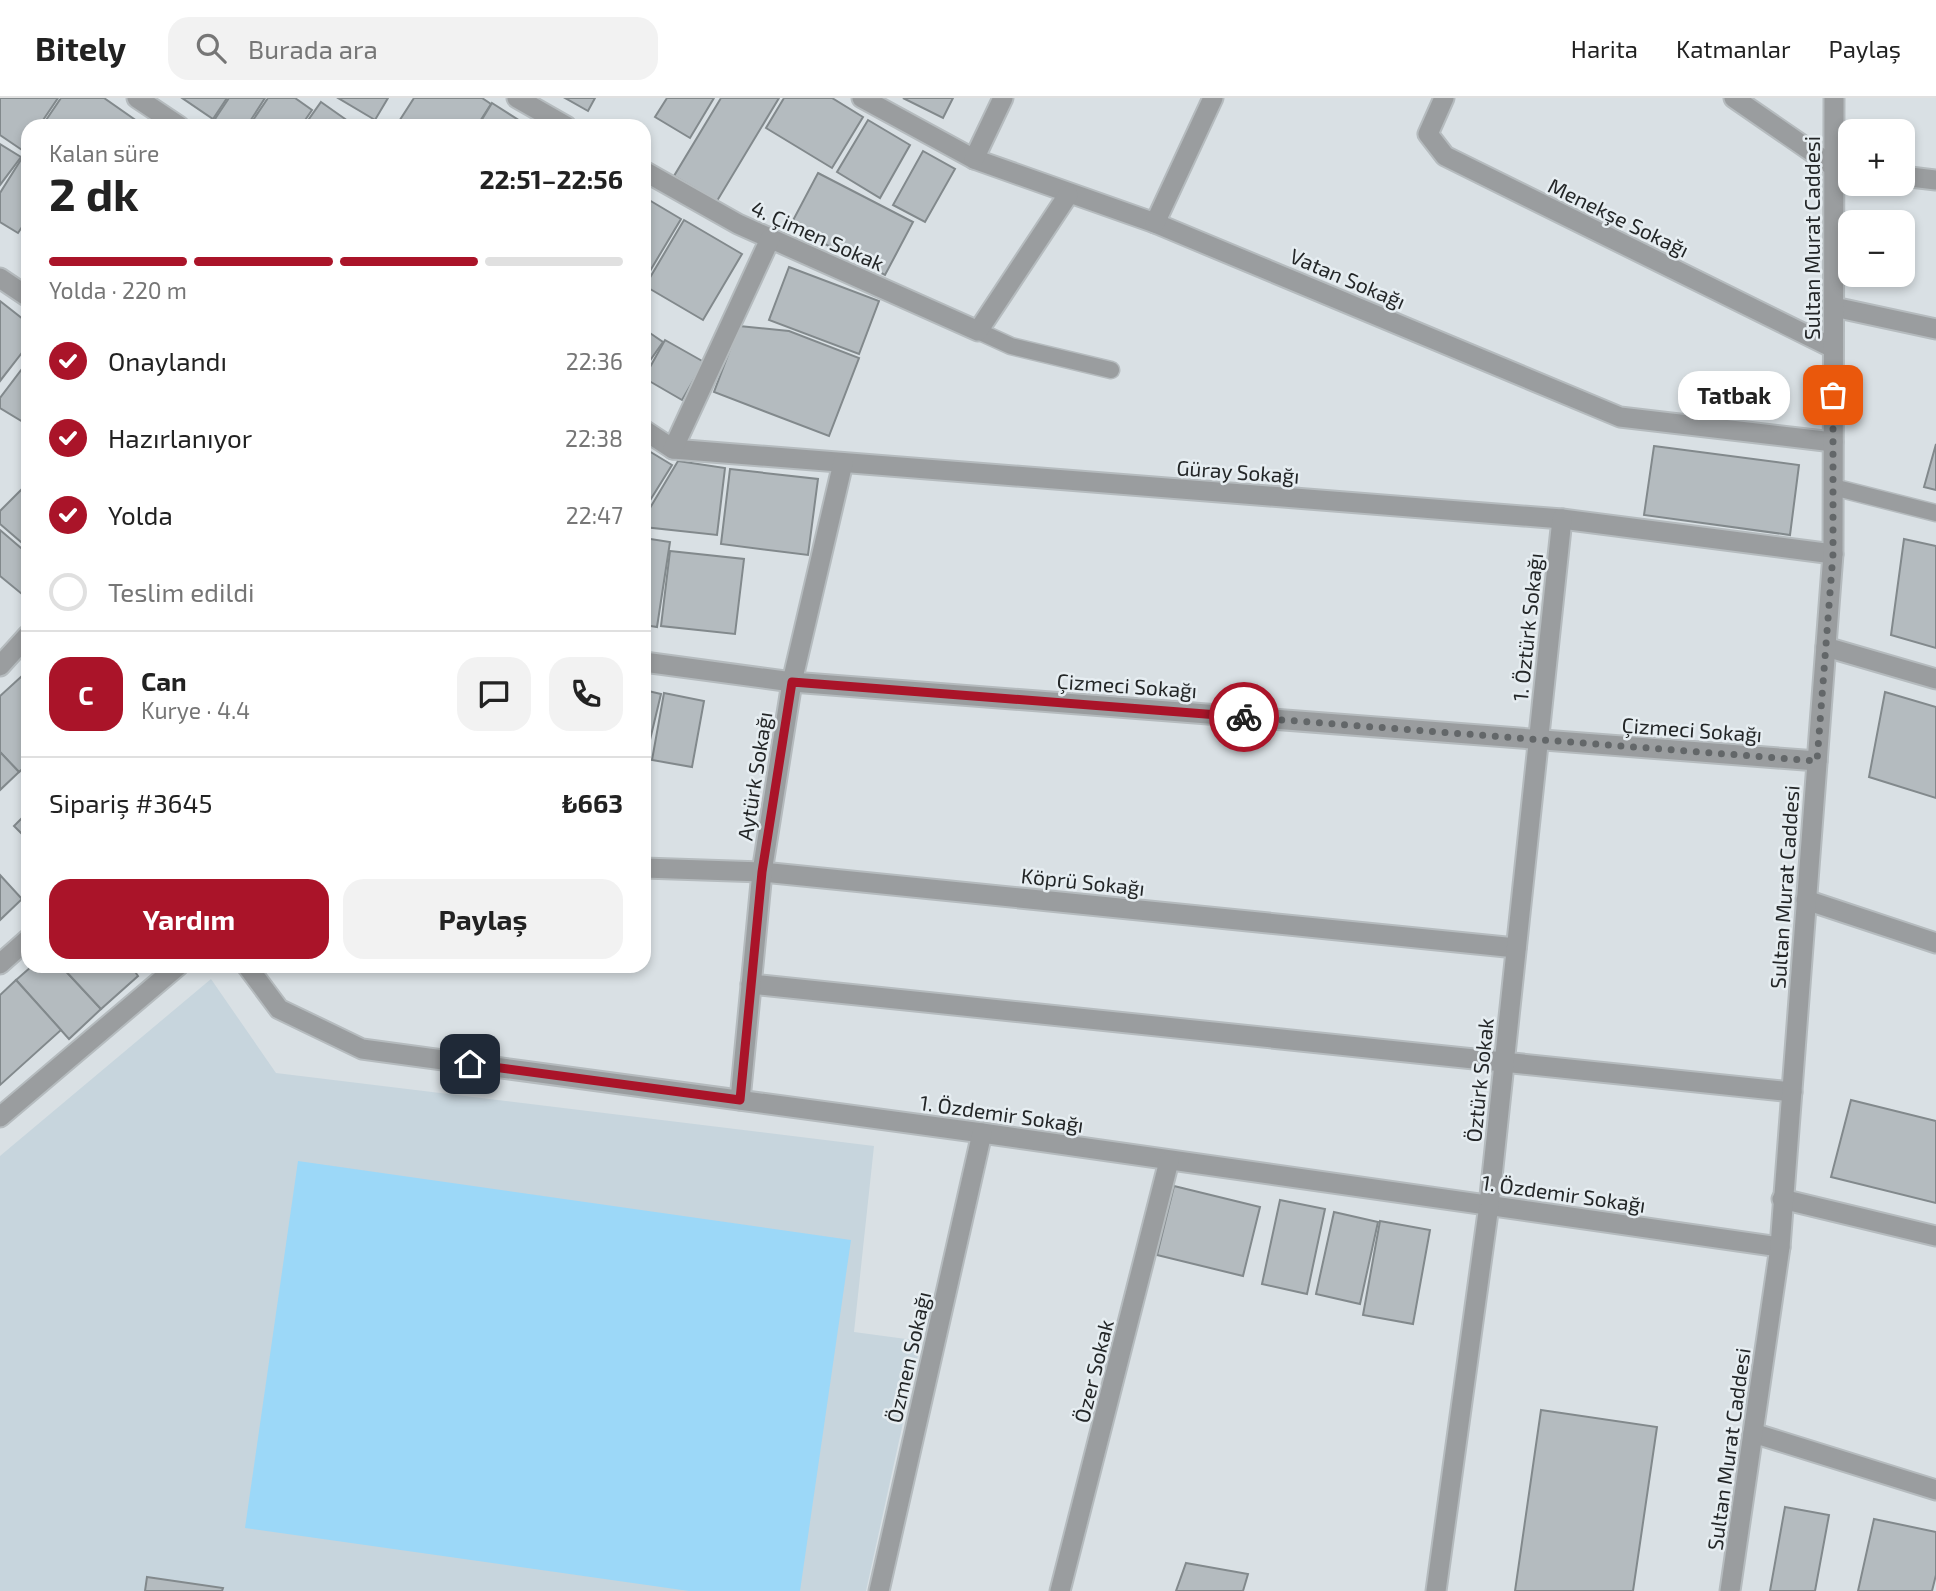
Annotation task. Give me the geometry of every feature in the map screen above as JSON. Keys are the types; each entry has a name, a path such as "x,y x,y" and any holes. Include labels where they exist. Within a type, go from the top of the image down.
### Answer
{"street":[{"path":"137,98 168,119"},
{"path":"517,98 554,119"},
{"name":"Vatan Sokağı","path":"862,98 974,159 1068,195 1155,223 1620,417 1833,442"},
{"path":"974,159 1003,98"},
{"path":"1155,223 1213,98"},
{"name":"Menekşe Sokağı","path":"1444,98 1428,134 1445,156 1833,348"},
{"path":"1734,98 1838,165"},
{"name":"Sultan Murat Caddesi","path":"1834,98 1838,133"},
{"name":"4. Çimen Sokak","path":"651,175 738,224 978,331"},
{"path":"1915,178 1936,180"},
{"path":"978,331 1068,195"},
{"name":"Sultan Murat Caddesi","path":"1730,1591 1780,1247 1833,554 1833,307 1840,196"},
{"path":"673,449 770,239"},
{"path":"0,278 21,292"},
{"path":"1833,307 1936,329"},
{"name":"Güray Sokağı","path":"651,435 673,449 1562,519 1833,554"},
{"name":"Aytürk Sokağı","path":"740,1100 762,872 792,682 843,463"},
{"name":"1. Öztürk Sokağı","path":"1538,740 1562,519"},
{"path":"0,666 21,643"},
{"path":"1826,646 1936,679"},
{"name":"Çizmeci Sokağı","path":"651,663 792,682 1817,761"},
{"name":"Öztürk Sokak","path":"1436,1591 1489,1205 1538,740"},
{"name":"Köprü Sokağı","path":"651,868 762,872 1516,948"},
{"path":"1806,900 1936,943"},
{"path":"0,964 21,945"},
{"path":"0,1117 170,973"},
{"name":"1. Özdemir Sokağı","path":"252,973 279,1009 362,1049 982,1133 1780,1247"},
{"path":"751,984 1792,1092"},
{"name":"Özmen Sokağı","path":"878,1591 982,1133"},
{"name":"Özer Sokak","path":"1060,1591 1169,1161"},
{"path":"1782,1199 1936,1236"},
{"path":"1753,1433 1936,1490"}],"lane":[{"path":"978,331 1011,346 1111,370"},
{"path":"1833,487 1936,513"}],"shaded area":[{"path":"211,979 276,1073 874,1146 854,1332 921,1341 866,1591 0,1591 0,1156"},
{"path":"298,1161 851,1240 800,1591 689,1591 245,1528"}],"building":[{"path":"0,98 58,98 44,119 21,119 21,149 0,135"},
{"path":"61,98 104,98 134,119 47,119"},
{"path":"182,98 227,98 213,119"},
{"path":"229,98 265,98 252,119 215,119"},
{"path":"268,98 295,98 312,110 306,119 254,119"},
{"path":"338,98 388,98 373,119"},
{"path":"414,98 482,98 491,104 481,119 400,119"},
{"path":"565,98 595,98 588,111"},
{"path":"667,98 714,98 690,138 655,117"},
{"path":"721,98 779,98 717,201 674,176"},
{"path":"784,98 832,98 863,117 832,168 766,128"},
{"path":"903,98 953,98 943,118"},
{"path":"321,102 345,119 309,119"},
{"path":"492,103 517,119 482,119"},
{"path":"868,120 910,145 880,198 837,172"},
{"path":"0,144 21,157 0,185"},
{"path":"923,151 955,169 925,222 893,205"},
{"path":"21,160 21,228 18,233 0,222 0,193"},
{"path":"818,173 913,222 885,275 790,226"},
{"path":"651,201 681,219 651,269"},
{"path":"684,220 742,254 703,320 651,290 651,276"},
{"path":"789,267 879,301 859,354 769,320"},
{"path":"0,301 21,318 21,354 0,381"},
{"path":"739,326 789,331 859,358 829,436 714,392"},
{"path":"651,334 663,342 651,359"},
{"path":"665,340 704,362 682,400 651,382 651,365"},
{"path":"21,370 21,421 0,408 0,398"},
{"path":"1936,444 1936,490 1924,487"},
{"path":"1654,446 1799,465 1790,535 1644,515"},
{"path":"651,452 672,465 651,499"},
{"path":"678,461 725,468 717,535 651,528 651,506"},
{"path":"730,469 818,479 808,555 721,544"},
{"path":"21,490 21,542 0,524 0,511"},
{"path":"0,530 21,548 21,593 0,576"},
{"path":"651,539 670,542 657,627 651,626"},
{"path":"1904,539 1936,546 1936,648 1891,635"},
{"path":"670,551 744,559 735,634 661,626"},
{"path":"21,677 19,772 0,752 0,696"},
{"path":"651,692 661,694 651,736"},
{"path":"1885,692 1936,707 1936,798 1869,777"},
{"path":"664,693 704,701 692,767 652,760"},
{"path":"0,752 19,772 0,790"},
{"path":"21,819 21,833 14,826"},
{"path":"0,875 21,900 0,920"},
{"path":"24,973 68,973 101,1009 69,1039 16,980"},
{"path":"68,973 136,973 138,976 101,1009"},
{"path":"16,980 61,1030 0,1085 0,995"},
{"path":"1851,1100 1936,1121 1936,1203 1831,1177"},
{"path":"1174,1186 1260,1207 1243,1276 1157,1255"},
{"path":"1280,1200 1325,1209 1307,1294 1262,1284"},
{"path":"1334,1212 1378,1222 1360,1304 1316,1294"},
{"path":"1380,1221 1430,1230 1413,1324 1363,1315"},
{"path":"1541,1410 1657,1427 1633,1591 1515,1591"},
{"path":"1785,1507 1829,1515 1815,1591 1770,1591"},
{"path":"1874,1519 1936,1532 1936,1575 1932,1591 1858,1591"},
{"path":"1186,1563 1248,1574 1243,1591 1176,1591"},
{"path":"147,1577 223,1588 222,1591 145,1591"}],"way so far":[{"path":"1244,717 1817,761 1833,554 1833,395"}],"place":[{"name":"Tatbak","path":"1833,395"}],"route":[{"path":"470,1064 740,1100 762,872 792,682 1244,717"}]}
